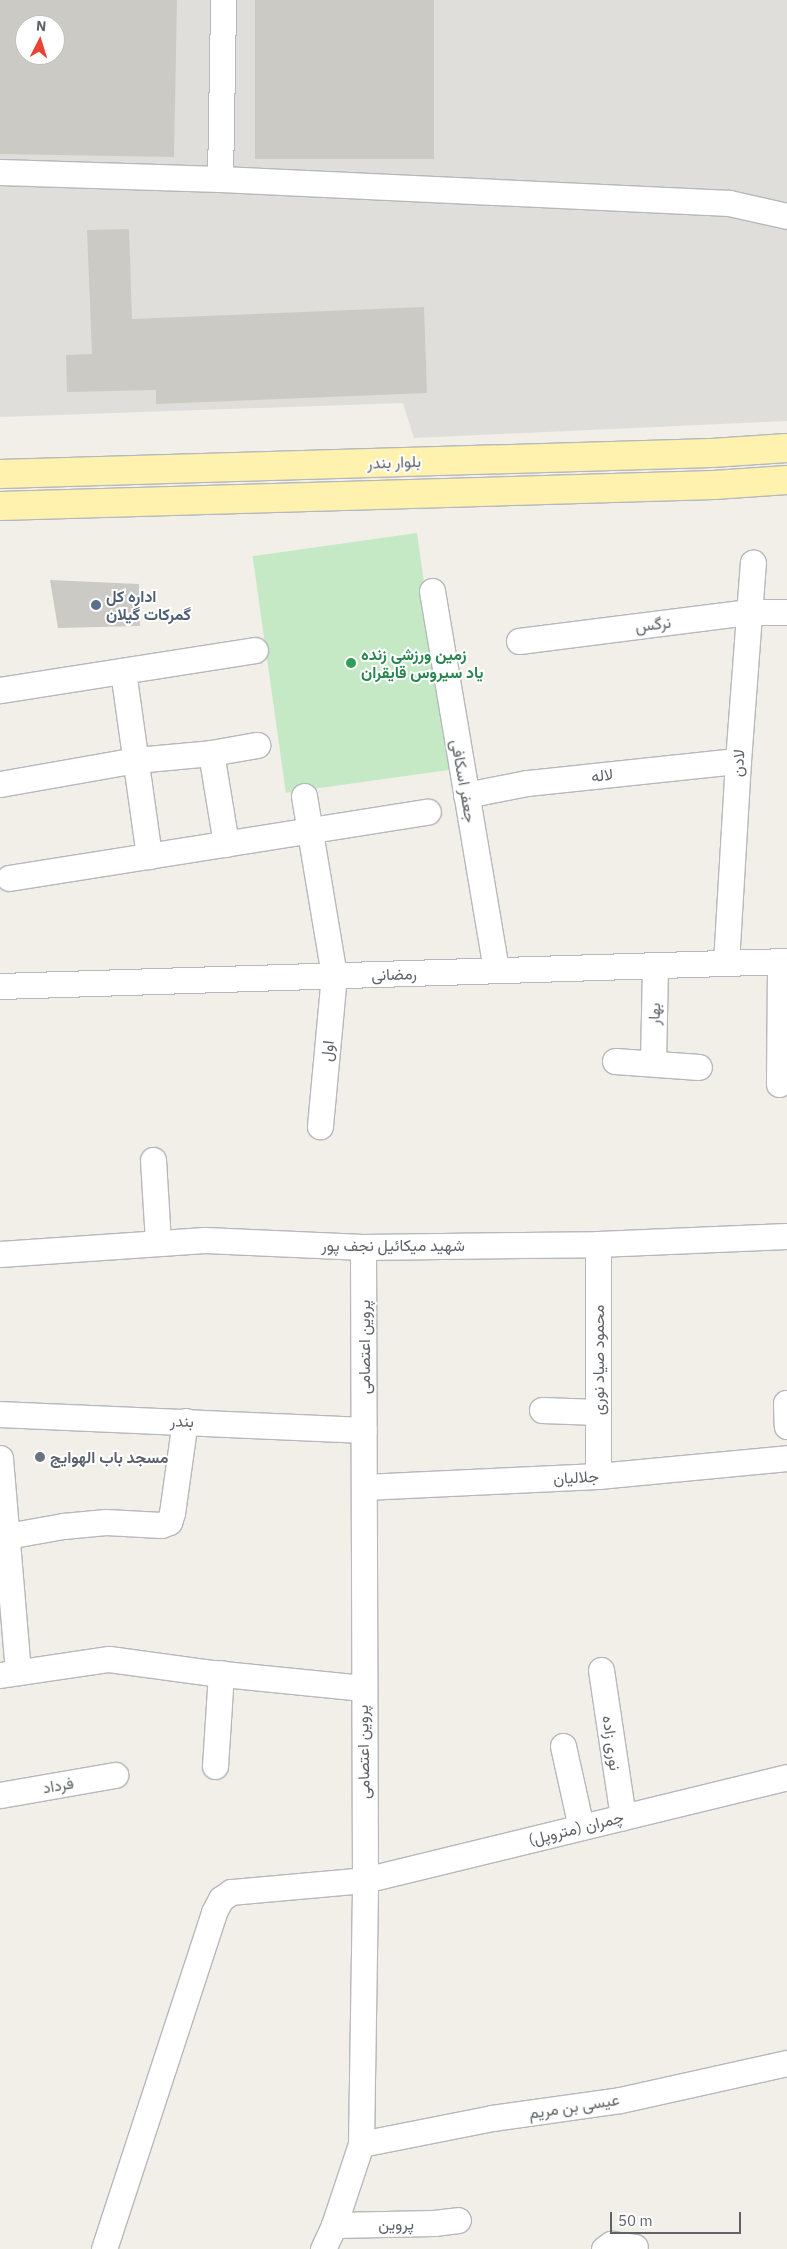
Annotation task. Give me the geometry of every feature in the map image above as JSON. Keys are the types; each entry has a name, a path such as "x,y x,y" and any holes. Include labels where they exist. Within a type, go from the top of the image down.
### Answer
{"main road":[{"name":"بلوار بندر","path":"0,474 712,453 787,448"},
{"path":"384,462 386,494"},
{"name":"بلوار بندر","path":"0,506 787,480"}],"street":[{"path":"220,179 223,0"},
{"path":"0,172 220,179 729,204 787,216"},
{"name":"لادن","path":"726,963 738,761 753,563"},
{"name":"جعفر اسکافی","path":"432,591 496,970"},
{"name":"نرگس","path":"519,641 749,612 787,612"},
{"path":"0,690 255,650"},
{"path":"123,671 149,856"},
{"path":"0,784 136,760 211,753 257,745"},
{"path":"211,753 226,844"},
{"name":"لاله","path":"466,795 527,783 738,761"},
{"name":"اول","path":"304,796 334,976 320,1126"},
{"path":"9,878 428,812"},
{"path":"779,1084 784,961"},
{"name":"رمضانی","path":"0,986 784,961"},
{"name":"بهار","path":"652,1062 655,966"},
{"path":"615,1062 652,1062 699,1067"},
{"path":"153,1160 158,1241"},
{"name":"شهید میکائیل نجف پور","path":"0,1254 158,1241 205,1240 363,1247 598,1244 787,1236"},
{"name":"محمود صیاد نوری","path":"598,1244 598,1476"},
{"name":"پروین اعتصامی","path":"323,2249 334,2225 361,2144 365,1880 363,1247"},
{"path":"542,1410 598,1412"},
{"name":"بندر","path":"0,1414 364,1430"},
{"path":"5,1547 63,1526 106,1522 160,1525 169,1522 186,1421"},
{"path":"0,1458 9,1674 109,1659 363,1688"},
{"name":"جلالیان","path":"364,1487 598,1476 787,1458"},
{"name":"نوری زاده","path":"602,1670 623,1817"},
{"path":"215,1766 221,1673"},
{"path":"564,1746 581,1827"},
{"name":"فرداد","path":"0,1795 115,1775"},
{"name":"چمران (متروپل)","path":"104,2249 214,1912 221,1898 231,1892 365,1880 787,1777"},
{"name":"عیسی بن مریم","path":"361,2144 492,2118 620,2100 787,2063"},
{"name":"پروین","path":"334,2225 434,2223 458,2220"},
{"path":"604,2249 611,2244 635,2247"}],"shaded area":[{"path":"0,0 787,0 787,421 414,438 403,403 0,417"}],"green space":[{"name":"زمین ورزشی زنده یاد سیروس قایقران","path":"417,533 450,770 286,793 253,556"}],"building":[{"path":"0,0 177,0 174,157 0,154"},
{"path":"255,0 434,0 434,159 255,159"},
{"path":"129,229 132,319 424,307 427,393 156,404 156,390 67,392 66,355 92,354 87,230"},
{"name":"اداره کل گمرکات گیلان","path":"50,580 139,584 140,626 58,628"}],"place":[{"name":"اداره کل گمرکات گیلان","path":"96,605"},
{"name":"زمین ورزشی زنده یاد سیروس قایقران","path":"351,663"},
{"name":"مسجد باب الهوایج","path":"40,1457"}]}
